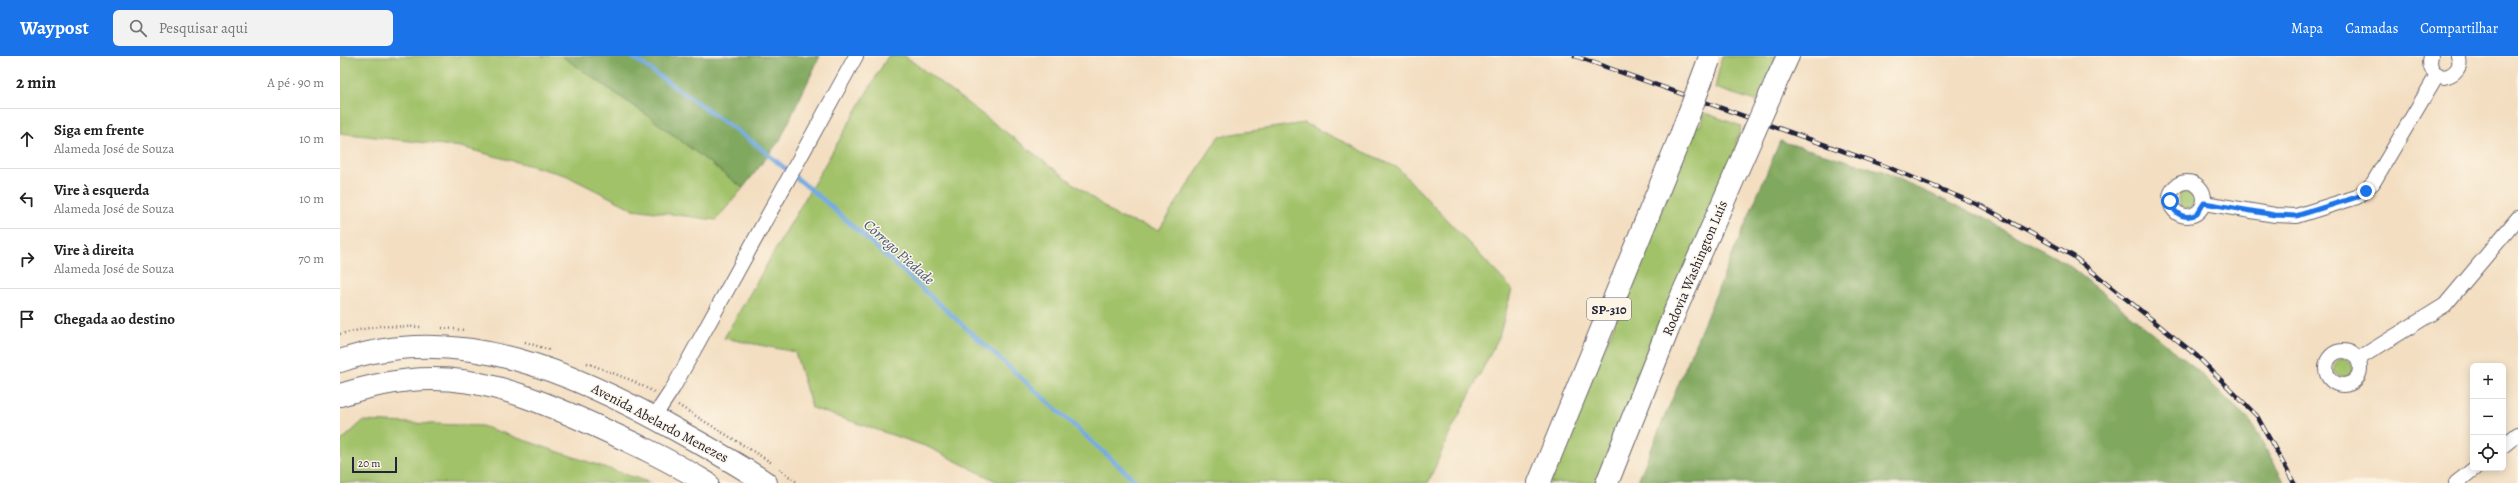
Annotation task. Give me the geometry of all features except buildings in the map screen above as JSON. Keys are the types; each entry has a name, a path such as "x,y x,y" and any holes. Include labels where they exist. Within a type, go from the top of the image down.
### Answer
{"main road":[{"name":"Rodovia Washington Luís","path":"1607,483 1676,309 1788,56"},
{"name":"SP-310","path":"1539,483 1681,135 1710,58"},
{"name":"Avenida Abelardo Menezes","path":"340,361 389,349 428,346 462,347 493,353 538,366 596,388 654,417 766,483"},
{"name":"Avenida Abelardo Menezes","path":"340,395 392,382 433,378 471,381 496,386 539,401 640,445 707,483"}],"street":[{"path":"654,417 673,388 779,193 806,148 856,56"},
{"path":"2431,56 2430,65 2438,75 2444,77 2456,72 2459,66 2458,56"},
{"path":"2204,203 2275,215 2296,216 2362,194 2373,183 2438,75"},
{"path":"2358,359 2445,305 2518,218"},
{"path":"2506,444 2518,434"},
{"path":"2456,483 2471,471"}],"green space":[{"path":"340,56 562,56 647,115 743,188 716,220 633,209 565,175 461,147 340,133"},
{"path":"562,56 820,56 780,140 743,188 647,115"},
{"path":"888,56 905,56 1118,217 1159,230 1219,136 1304,123 1398,168 1512,289 1499,337 1449,435 1428,483 1000,483 928,447 812,408 795,352 724,338"},
{"path":"1722,56 1779,56 1758,102 1715,88"},
{"path":"1705,113 1741,126 1736,143 1739,144 1599,483 1549,483 1696,126 1700,126"},
{"path":"1780,141 1882,171 1978,216 2066,263 2193,366 2251,422 2285,483 1637,483"},
{"path":"2183,190 2191,190 2196,195 2194,206 2191,208 2183,208 2178,203 2178,195"},
{"path":"2339,359 2347,359 2352,364 2350,375 2347,377 2339,377 2334,372 2334,364"},
{"path":"363,421 482,426 651,483 340,483 340,442"}],"waterway":[{"name":"Córrego Piedade","path":"631,56 754,143 826,202 1138,483"}],"railway":[{"path":"1575,56 1885,166 1981,206 2073,256 2197,356 2257,416 2294,483"}],"route":[{"path":"2170,201 2171,207 2175,212 2180,216 2186,217 2197,214 2202,209 2204,203 2275,215 2296,216 2357,197 2366,191"}]}
